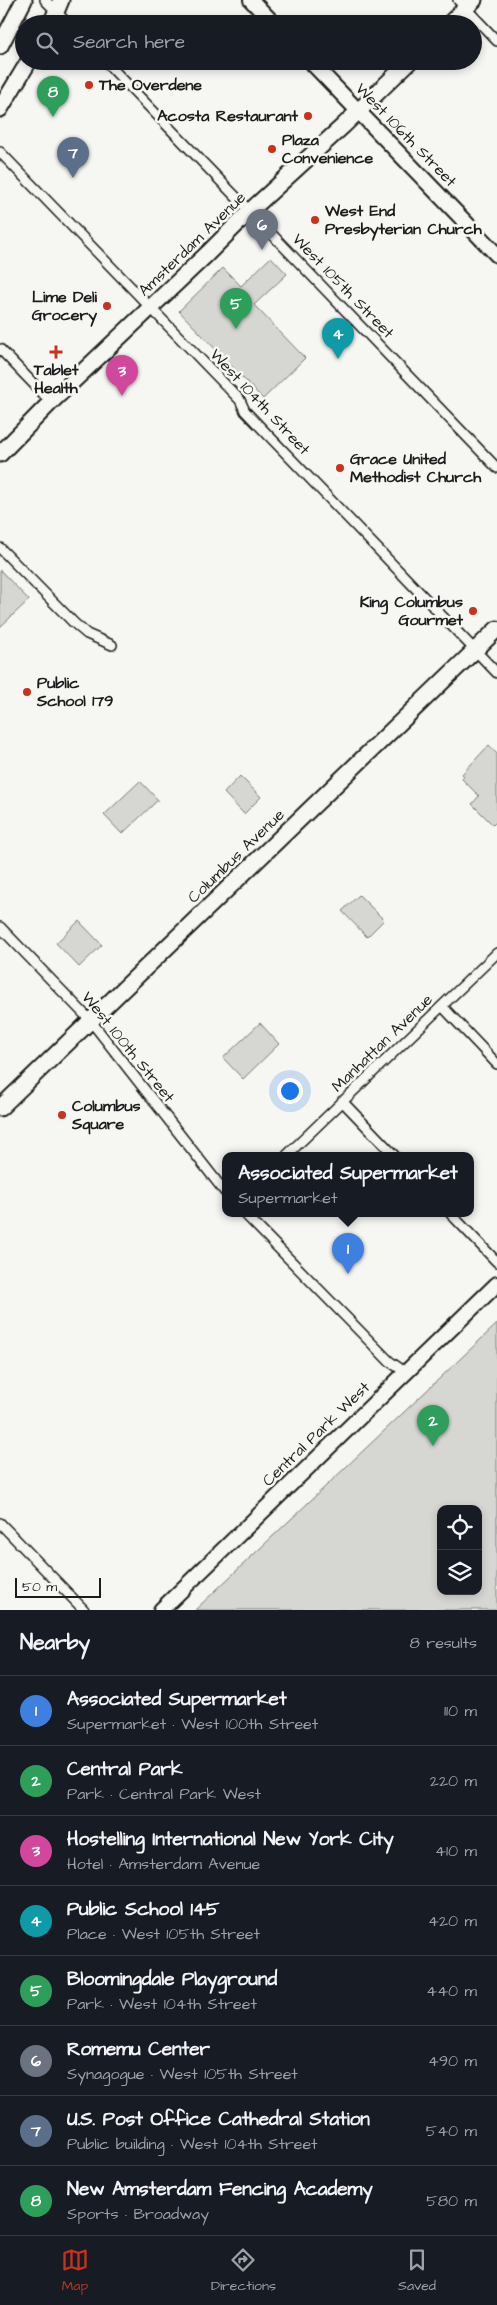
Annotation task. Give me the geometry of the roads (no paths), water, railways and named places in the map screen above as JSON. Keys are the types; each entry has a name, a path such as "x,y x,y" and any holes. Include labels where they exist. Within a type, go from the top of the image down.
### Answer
{"main road":[{"path":"16,15 24,0"},
{"path":"251,0 265,15"},
{"path":"456,15 466,3"},
{"path":"0,46 15,17"},
{"path":"0,109 24,70"},
{"name":"West 106th Street","path":"319,70 497,255"},
{"name":"Amsterdam Avenue","path":"0,454 51,402 250,211 401,70"},
{"name":"Columbus Avenue","path":"0,1108 497,629"},
{"name":"Central Park West","path":"161,1610 497,1284"}],"street":[{"path":"45,0 56,12"},
{"path":"466,3 476,15"},
{"path":"482,23 497,41"},
{"name":"West 105th Street","path":"114,70 497,468"},
{"name":"West 104th Street","path":"0,152 152,307 240,400 245,411 497,673"},
{"path":"0,349 51,402"},
{"path":"0,548 74,623 87,634 112,645"},
{"name":"West 100th Street","path":"0,927 90,1020 222,1187"},
{"name":"Manhattan Avenue","path":"290,1152 497,953"},
{"path":"442,1006 497,1064"},
{"path":"342,1101 391,1152"},
{"path":"248,1217 389,1362 405,1372"},
{"path":"454,1217 497,1262"},
{"path":"0,1524 84,1610"}],"place":[{"name":"The Overdene","path":"89,85"},
{"name":"Acosta Restaurant","path":"308,116"},
{"name":"New Amsterdam Fencing Academy","path":"53,117"},
{"name":"Plaza Convenience","path":"272,149"},
{"name":"U.S. Post Office Cathedral Station","path":"73,178"},
{"name":"West End Presbyterian Church","path":"315,220"},
{"name":"Romemu Center","path":"262,250"},
{"name":"Lime Deli Grocery","path":"107,306"},
{"name":"Bloomingdale Playground","path":"236,329"},
{"name":"Tablet Health","path":"56,352"},
{"name":"Public School 145","path":"338,359"},
{"name":"Hostelling International New York City","path":"122,396"},
{"name":"Grace United Methodist Church","path":"340,468"},
{"name":"King Columbus Gourmet","path":"473,611"},
{"name":"Public School 179","path":"27,692"},
{"name":"Columbus Square","path":"62,1115"},
{"name":"Associated Supermarket","path":"348,1274"},
{"name":"Central Park","path":"433,1446"}]}
